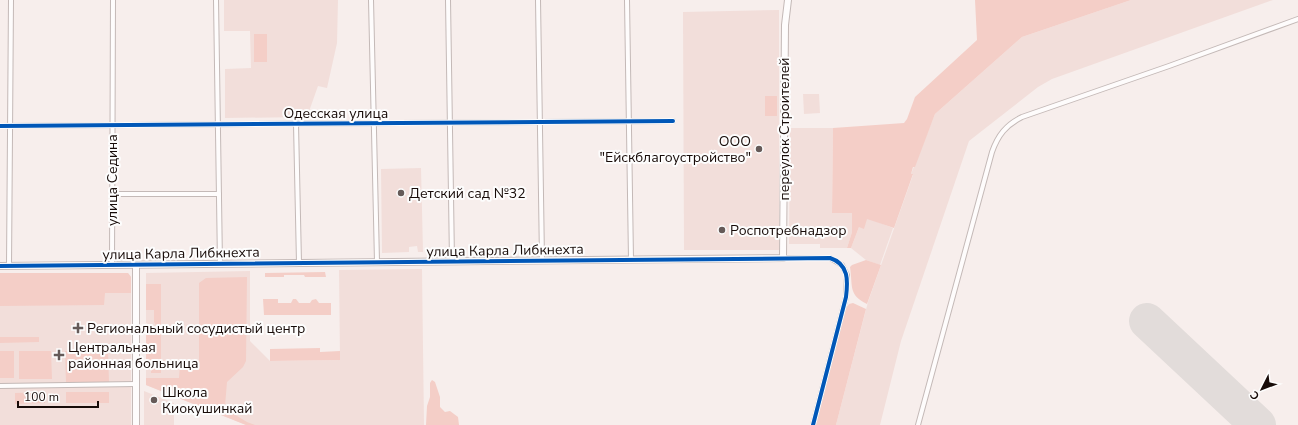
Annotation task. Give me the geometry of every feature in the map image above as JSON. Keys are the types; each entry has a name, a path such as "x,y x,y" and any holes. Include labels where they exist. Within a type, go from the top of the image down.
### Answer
{"street":[{"path":"9,266 11,0"},
{"name":"улица Седина","path":"112,265 113,0"},
{"path":"216,0 220,264"},
{"path":"371,0 377,262"},
{"path":"448,0 452,261"},
{"path":"538,0 542,260"},
{"path":"627,0 631,260"},
{"name":"переулок Строителей","path":"783,258 785,25 788,0"},
{"path":"918,425 992,152 998,137 1007,126 1022,117 1298,19"},
{"name":"Одесская улица","path":"0,126 673,121"},
{"path":"296,124 299,263"},
{"path":"112,194 219,194"},
{"name":"улица Карла Либкнехта","path":"0,266 830,258 842,265 847,275 846,297 813,425"},
{"path":"136,264 136,425"},
{"path":"0,386 136,384"}],"shaded area":[{"path":"224,0 338,0 337,43 327,88 318,86 307,117 225,118 225,69 251,68 250,31 224,31"},
{"path":"975,0 1131,0 1022,37 935,114 915,167 913,167 911,174 913,174 894,228 867,219 864,229 859,227 851,248 847,248 852,232 852,213 832,213 833,128 904,123 907,119 915,97 977,40"},
{"path":"1131,0 1273,0 1052,79 1038,87 969,141 901,341 880,425 836,425 868,302 913,175 911,174 935,114 1022,37"},
{"path":"779,10 779,250 684,250 683,12"},
{"path":"254,34 267,34 267,62 254,62"},
{"path":"803,94 819,94 820,113 804,114"},
{"path":"765,96 777,96 777,116 765,116"},
{"path":"790,128 833,128 832,213 852,213 852,232 847,248 820,248 820,244 789,244"},
{"name":"Детский сад №32","path":"421,168 423,252 418,252 417,246 409,247 409,252 382,253 381,169"},
{"path":"867,218 893,228 880,265 866,260 851,248 859,227"},
{"path":"866,260 881,265 867,304 857,297 852,289 850,267"},
{"path":"422,269 424,425 246,425 146,385 146,333 150,329 150,325 146,323 146,273 250,271 250,341 270,361 340,360 339,270"},
{"path":"325,272 326,277 284,275 284,277 265,277 265,273"},
{"name":"Центральная районная больница","path":"0,273 128,273 131,277 131,425 0,425"},
{"path":"0,273 128,273 131,277 131,293 105,293 104,305 0,306"},
{"path":"247,277 246,361 243,367 227,382 225,406 227,410 255,425 246,425 146,385 146,378 179,378 180,364 199,364 199,283 206,278"},
{"path":"146,284 161,284 161,325 156,325 154,322 154,310 146,310"},
{"path":"263,299 278,299 278,303 291,303 293,299 296,299 299,303 310,303 312,300 316,299 319,303 331,303 331,315 264,315"},
{"path":"853,303 866,309 836,425 816,425 846,308 849,304"},
{"path":"150,330 161,330 161,373 151,373 151,368 146,368 146,333"},
{"path":"0,337 39,337 39,342 0,343"},
{"path":"320,348 320,352 340,351 340,360 270,361 270,349"},
{"path":"108,350 109,383 66,383 65,351"},
{"path":"0,351 14,351 14,378 0,378"},
{"path":"19,351 51,351 52,379 19,379"},
{"path":"432,380 435,382 440,397 440,407 445,412 450,411 458,417 459,425 426,425 427,406 430,397 430,383"},
{"path":"144,391 174,403 174,425 144,425"},
{"path":"45,392 45,403 15,404 15,393"},
{"path":"66,392 109,392 109,403 66,403"}],"runway":[{"path":"1147,321 1258,425"}],"cycle path":[{"path":"0,126 673,121"},
{"path":"0,266 830,258 841,264 844,269 847,279 847,291 813,425"}],"place":[{"name":"ООО \"Ейскблагоустройство\"","path":"759,149"},
{"name":"Детский сад №32","path":"401,193"},
{"name":"Роспотребнадзор","path":"722,230"},
{"name":"Региональный сосудистый центр","path":"78,328"},
{"name":"Центральная районная больница","path":"59,355"},
{"name":"Школа Киокушинкай","path":"154,400"}]}
